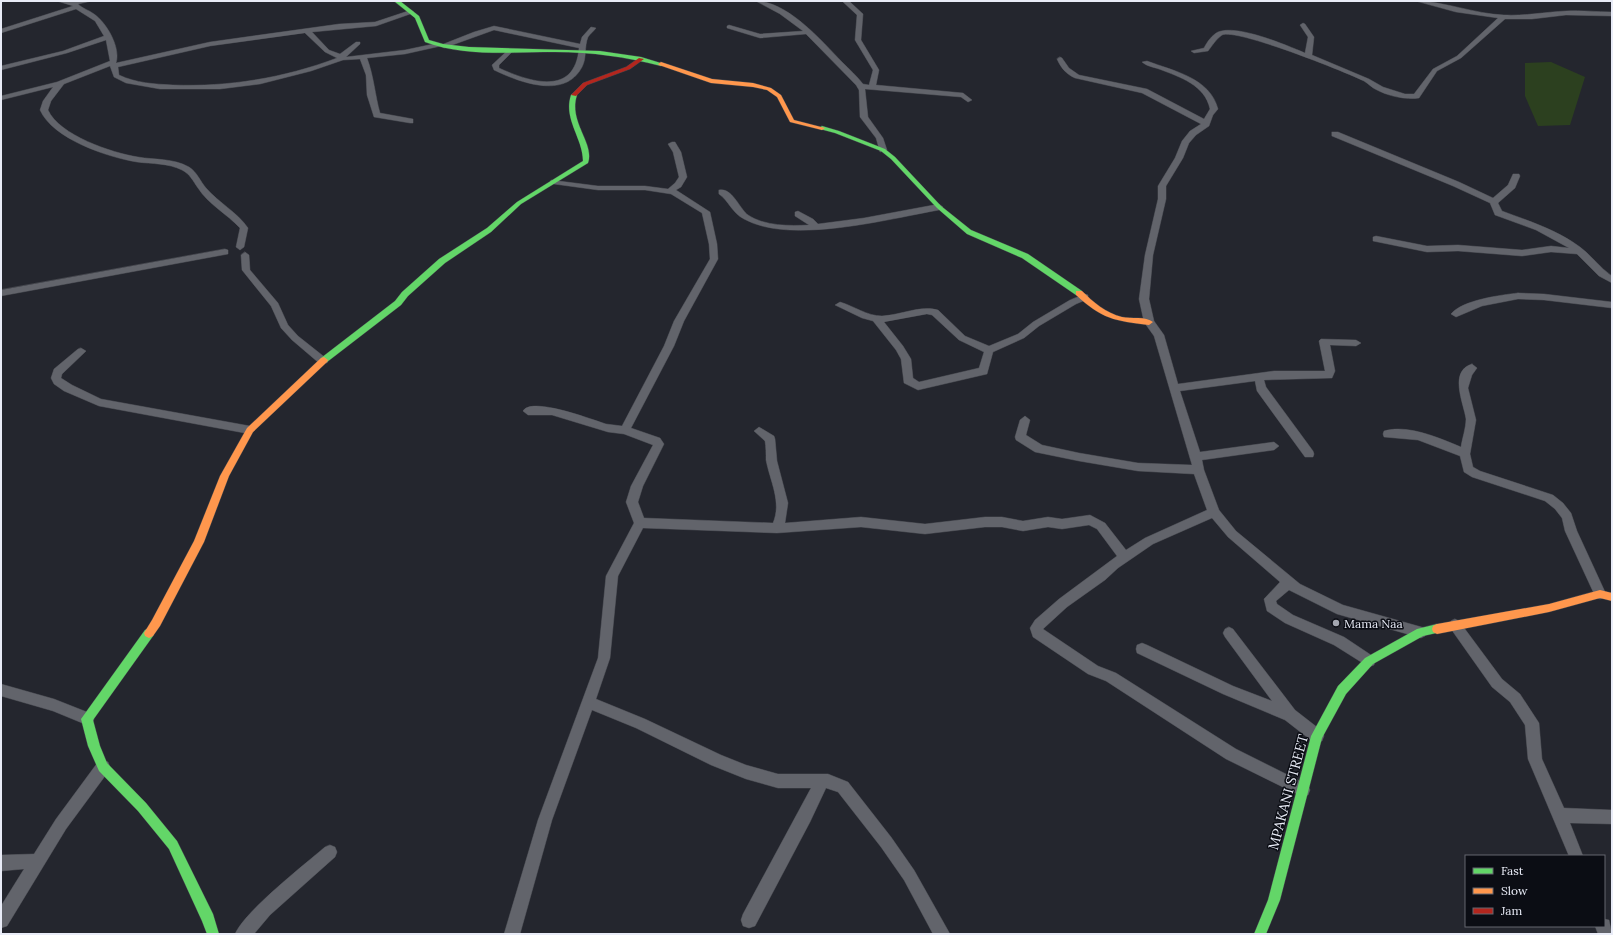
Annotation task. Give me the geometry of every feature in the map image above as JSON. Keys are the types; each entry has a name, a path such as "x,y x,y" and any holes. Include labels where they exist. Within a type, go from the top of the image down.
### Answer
{"street":[{"path":"60,1 75,5 100,22 106,31 114,55 113,65 117,78 137,84 159,87 210,87 248,84 300,72 342,58 409,52 441,45 494,28 582,50 641,59 709,80 768,89 777,93 781,98 788,118 792,121 837,132 883,150 894,158 939,207 969,232 1025,256 1085,297 1094,307 1120,319 1149,322"},
{"path":"1,31 89,1"},
{"path":"398,1 411,12 420,23 427,40 441,45 510,51 582,50"},
{"path":"759,1 768,4 809,32 860,86 863,116 882,140 883,150"},
{"path":"845,1 860,14 858,40 876,70 872,83 873,86"},
{"path":"1419,1 1456,10 1503,17 1532,17 1566,13 1612,14"},
{"path":"1,98 58,84 70,78 113,65 210,44 308,32 339,26 376,24 411,12"},
{"path":"1194,51 1206,50 1211,42 1220,34 1234,33 1269,42 1367,80 1384,90 1405,96 1416,96 1436,70 1459,57 1503,17"},
{"path":"1303,25 1311,37 1308,57"},
{"path":"729,27 760,36 809,32"},
{"path":"510,51 495,65 496,69 534,83 558,83 572,78 579,67 584,36 593,28"},
{"path":"308,32 327,51 342,58"},
{"path":"1,68 65,52 107,37"},
{"path":"342,58 358,43"},
{"path":"363,57 370,75 371,95 377,115 410,121"},
{"path":"87,719 156,623 199,542 225,476 250,430 323,361 398,303 405,294 442,261 489,230 520,203 588,160 577,132 571,102 572,98 585,84 628,68 641,59"},
{"path":"1060,59 1063,67 1069,73 1077,77 1144,92 1198,118 1206,124"},
{"path":"1145,62 1197,83 1212,97 1214,109 1209,115 1206,124 1193,134 1185,143 1179,158 1162,186 1162,199 1146,274 1144,298 1149,322 1159,335 1188,436 1196,457 1198,470 1214,512 1232,534 1296,588 1341,610 1421,632"},
{"path":"58,84 47,101 44,110 50,121 76,138 125,156 171,162 188,169 205,192 231,213 244,228 242,251 246,270 275,305 284,326 295,338 323,361"},
{"path":"860,86 963,95 968,100"},
{"path":"1335,134 1456,184 1494,202 1498,213 1536,225 1556,235 1579,251 1596,268 1612,280"},
{"path":"670,191 678,185 683,176 677,152 672,144"},
{"path":"1494,202 1512,186 1516,176"},
{"path":"554,182 598,188 644,188 670,191 678,194 706,211 714,256 705,278 682,316 669,346 625,430"},
{"path":"722,192 731,198 735,207 757,222 778,226 816,227 854,223 939,207"},
{"path":"798,214 810,221 816,227"},
{"path":"1376,239 1427,249 1458,248 1522,253 1551,249 1579,251"},
{"path":"1,293 225,252"},
{"path":"1456,314 1474,304 1516,296 1556,298 1578,303 1612,305"},
{"path":"840,305 865,316 889,319 928,311 935,312 962,338 989,350 1021,336 1036,324 1073,302 1085,297"},
{"path":"876,318 906,359 908,380 918,386 983,371 989,350"},
{"path":"1175,388 1274,375 1328,375 1330,371 1324,341 1356,343"},
{"path":"81,351 58,372 56,378 59,383 79,393 99,402 250,430"},
{"path":"1472,368 1467,374 1463,388 1471,420 1465,454 1468,469 1476,474 1549,498 1559,506 1567,516 1571,531 1600,594"},
{"path":"1259,378 1261,388 1309,454"},
{"path":"512,934 545,820 574,738 589,704 604,658 612,576 640,523 632,502 639,482 659,444 656,441 625,430 608,428 552,411 528,411"},
{"path":"1025,420 1020,437 1039,449 1138,467 1198,470"},
{"path":"759,431 770,439 772,459 782,498 780,522 777,528"},
{"path":"1388,434 1404,433 1420,436 1465,454"},
{"path":"1196,457 1274,446"},
{"path":"1214,512 1148,541 1114,564 1085,589 1063,603 1039,624 1036,628 1036,633 1093,670 1111,677 1230,754 1303,790"},
{"path":"640,523 777,528 861,522 898,528 925,529 985,522 1002,522 1023,526 1048,522 1062,524 1090,520 1101,526 1125,558"},
{"path":"1289,582 1270,600 1271,607 1289,619 1339,641 1369,661"},
{"name":"MPAKANI STREET","path":"1260,934 1274,900 1317,736 1332,711 1342,690 1369,661 1421,632 1549,608 1600,594 1612,596"},
{"path":"1455,625 1497,683 1515,698 1532,723 1535,759 1560,815 1576,855"},
{"path":"1229,633 1290,715 1317,736"},
{"path":"1142,649 1228,690 1290,715"},
{"path":"1,690 54,705 87,719"},
{"path":"589,704 642,725 756,776 779,781 834,781 843,787 856,802 909,875 942,934"},
{"path":"87,719 94,746 103,767 142,807 174,845 208,919 213,934"},
{"path":"1,920 61,824 103,767"},
{"path":"749,920 805,817 822,781"},
{"path":"1560,815 1612,816"},
{"path":"243,934 265,910 330,852"},
{"path":"1,863 38,861"}],"green space":[{"path":"1551,62 1585,77 1570,125 1538,126 1525,96 1525,63"}],"traffic: fast":[{"path":"397,1 417,17 427,41 443,46 477,49 600,52 621,54 661,64"},
{"path":"324,360 398,303 405,294 442,261 489,230 519,203 586,162 584,146 572,111 571,103 574,95"},
{"path":"822,128 837,132 883,150 893,158 939,207 969,232 1025,256 1079,293"},
{"path":"1260,934 1274,900 1317,736 1342,690 1369,661 1421,632 1437,629"},
{"path":"149,633 87,719 94,746 103,767 142,807 173,845 208,919 213,934"}],"traffic: slow":[{"path":"661,64 711,81 753,85 769,89 779,96 792,121 822,128"},
{"path":"1079,293 1094,307 1120,319 1149,322"},
{"path":"149,633 156,623 199,542 225,476 250,430 324,360"},
{"path":"1437,629 1549,608 1600,594 1612,597"}],"traffic: jam":[{"path":"574,95 585,84 628,68 641,59"}],"place":[{"name":"Mama Naa","path":"1336,623"}]}
